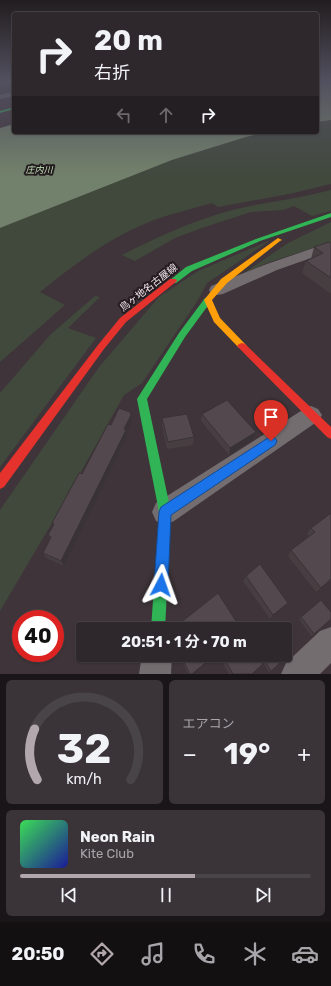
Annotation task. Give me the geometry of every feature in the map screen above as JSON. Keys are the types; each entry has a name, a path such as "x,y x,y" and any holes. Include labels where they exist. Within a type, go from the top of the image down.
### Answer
{"street":[{"name":"鳥ヶ地名古屋線","path":"0,483 101,347 123,320 134,311 189,269 258,240 294,229 331,215"},
{"path":"158,622 165,512 142,399 182,335 224,281 294,229"},
{"path":"213,295 272,267 329,248"},
{"path":"213,295 212,314 221,326 331,434"},
{"path":"165,512 311,415"},
{"path":"298,674 331,642"},
{"path":"155,674 156,662"}],"shaded area":[{"path":"331,120 331,184 289,194 218,207 212,203 159,218 128,231 89,255 40,292 65,305 0,362 0,228 172,160 246,137 259,134 319,134 319,122"},
{"path":"331,190 331,211 312,216 294,206 283,210 251,212 175,238 135,261 122,255 169,233 217,214"},
{"path":"331,222 331,242 267,263 241,275 288,243"},
{"path":"271,240 207,283 198,300 142,383 124,395 62,506 0,611 0,510 99,367 159,297 198,271"},
{"path":"95,296 100,297 68,328 96,338 0,467 0,393 51,334"}],"water":[{"path":"319,112 331,112 331,120 319,122"},
{"name":"庄内川","path":"12,125 12,134 259,134 172,160 0,228 0,128"}],"building":[{"path":"329,242 331,243 331,278 306,261 323,253 314,247"},
{"path":"227,400 256,432 230,448 202,414"},
{"path":"119,408 130,412 131,415 124,429 126,430 61,561 43,553 51,537 48,535 54,524 52,523 79,473 82,474 108,424 111,425"},
{"path":"187,414 194,437 168,442 162,418"},
{"path":"331,513 331,579 321,588 291,550 315,532 311,528"},
{"path":"260,564 288,603 273,615 246,576"},
{"path":"218,593 237,622 182,622"},
{"path":"321,600 331,612 331,619 314,634 301,617"},
{"path":"184,662 207,662 192,674 190,674"},
{"path":"226,662 262,662 263,664 252,674 233,674"},
{"path":"265,662 279,662 280,663 271,671"}],"traffic: fast":[{"path":"173,281 189,269 258,240 331,215"},
{"path":"158,622 165,512 142,399 182,335 208,300"}],"traffic: slow":[{"path":"242,346 217,320 208,300 224,281 278,240"}],"traffic: jam":[{"path":"0,483 101,347 123,320 173,281"},
{"path":"242,346 331,434"}],"route":[{"path":"161,585 165,512 271,441"}]}
